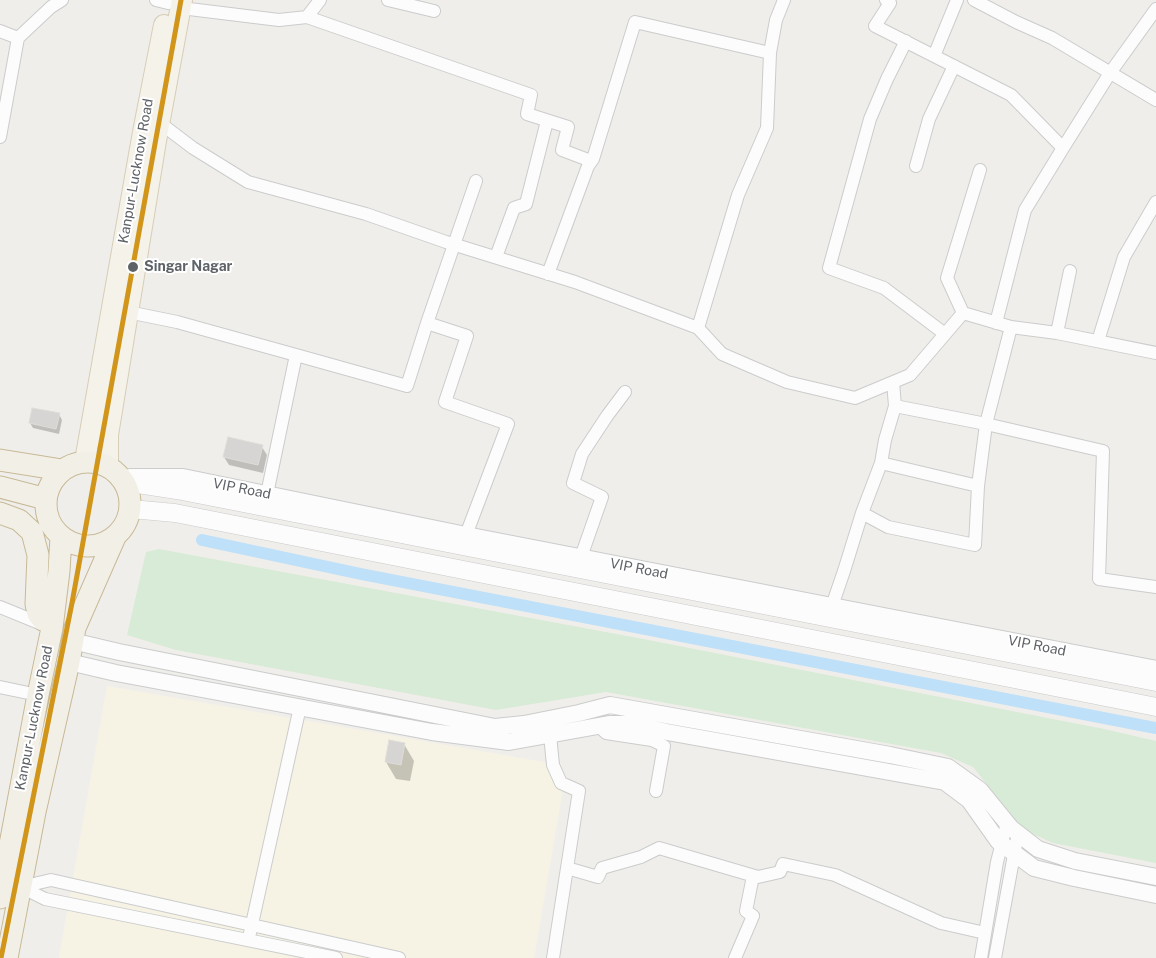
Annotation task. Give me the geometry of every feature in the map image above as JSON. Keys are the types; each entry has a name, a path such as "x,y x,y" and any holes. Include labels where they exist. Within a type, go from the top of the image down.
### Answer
{"highway":[{"path":"0,460 62,470"},
{"path":"85,461 94,462 118,475 129,490 131,509 124,528 115,538 101,544 83,546 66,540 54,530 48,517 46,499 51,483 62,470 77,462 85,461"},
{"path":"0,486 46,499"},
{"path":"0,512 19,520 32,532 38,555 36,604 38,614 52,626"},
{"name":"Kanpur-Lucknow Road","path":"0,898 2,869 52,626 61,537"},
{"name":"Kanpur-Lucknow Road","path":"7,958 34,812 75,628 115,538"}],"main road":[{"name":"Kanpur-Lucknow Road","path":"118,475 108,435 160,122 171,2"},
{"name":"Kanpur-Lucknow Road","path":"85,461 143,132 171,2"},
{"name":"VIP Road","path":"118,475 177,490 640,575 1156,682"},
{"path":"131,509 184,515 1156,707"}],"street":[{"path":"0,137 18,38 51,7 62,0"},
{"path":"307,17 320,0"},
{"path":"388,0 434,11"},
{"path":"698,328 738,195 766,128 770,53 776,20 784,0"},
{"path":"886,0 890,3 875,26 1011,95 1063,148"},
{"path":"934,56 957,0"},
{"path":"974,0 1052,38 1156,100"},
{"path":"171,2 279,20 307,17 531,96 528,114 568,127 562,150 591,161"},
{"path":"996,323 1025,210 1110,73 1156,9"},
{"path":"548,274 588,166 596,150 635,22 770,53"},
{"path":"0,31 18,38"},
{"path":"906,41 870,119 829,268 884,288 945,334"},
{"path":"916,166 929,119 954,66"},
{"path":"496,257 514,208 526,204 547,121"},
{"path":"160,122 193,148 248,182 366,214 575,282 698,328 722,354 787,382 855,398 910,375 963,313"},
{"path":"980,170 947,278 963,313 1011,327 1057,333 1156,353"},
{"path":"128,312 177,322 407,386 476,181"},
{"path":"1098,341 1124,257 1156,202"},
{"path":"1057,333 1070,270"},
{"path":"427,323 467,336 445,402 508,424 466,535"},
{"path":"862,513 888,527 974,545 978,486 986,424 1011,327"},
{"path":"267,494 296,354"},
{"path":"832,606 862,513 881,463 885,440 895,406 893,382"},
{"path":"582,557 602,497 573,483 582,454 625,392"},
{"path":"895,406 1103,450 1099,579 1156,587"},
{"path":"881,463 978,486"},
{"name":"VIP Road","path":"118,475 183,477 582,557 640,575 832,606 1156,669"},
{"path":"0,607 52,626"},
{"path":"70,651 116,673 432,732 509,742 550,735 610,706 890,755 948,767 980,790 1012,828 1038,849 1075,861 1156,878"},
{"path":"70,651 119,652 495,727 581,721 599,726 630,724 944,782 969,800 998,841 1034,868 1156,894"},
{"path":"0,687 38,695"},
{"path":"249,940 300,708"},
{"path":"599,726 606,733 652,740 664,746 656,791"},
{"path":"550,735 553,765 561,783 579,791 552,958"},
{"path":"995,958 1012,828"},
{"path":"567,868 598,877 602,868 641,857 659,848 758,877 780,872 782,864 835,875 942,923 985,933"},
{"path":"980,958 997,862 1008,848"},
{"path":"735,958 753,916 746,911 753,876"},
{"path":"21,887 52,880 399,958"},
{"path":"21,887 45,899 336,958"}],"shaded area":[{"path":"107,686 544,762 565,777 534,958 59,958"}],"green space":[{"path":"159,549 638,638 1104,729 1156,741 1156,863 1053,843 1024,830 973,767 941,753 606,692 496,710 176,650 127,635 146,552"}],"building":[{"path":"32,408 60,413 56,429 29,423"},
{"path":"228,437 263,445 258,465 223,457"},
{"path":"389,740 405,743 401,765 385,762"}],"waterway":[{"path":"202,540 361,574 1156,728"}],"transit line":[{"path":"1,958 72,603 181,0"}],"place":[{"name":"Singar Nagar","path":"133,267"}]}
